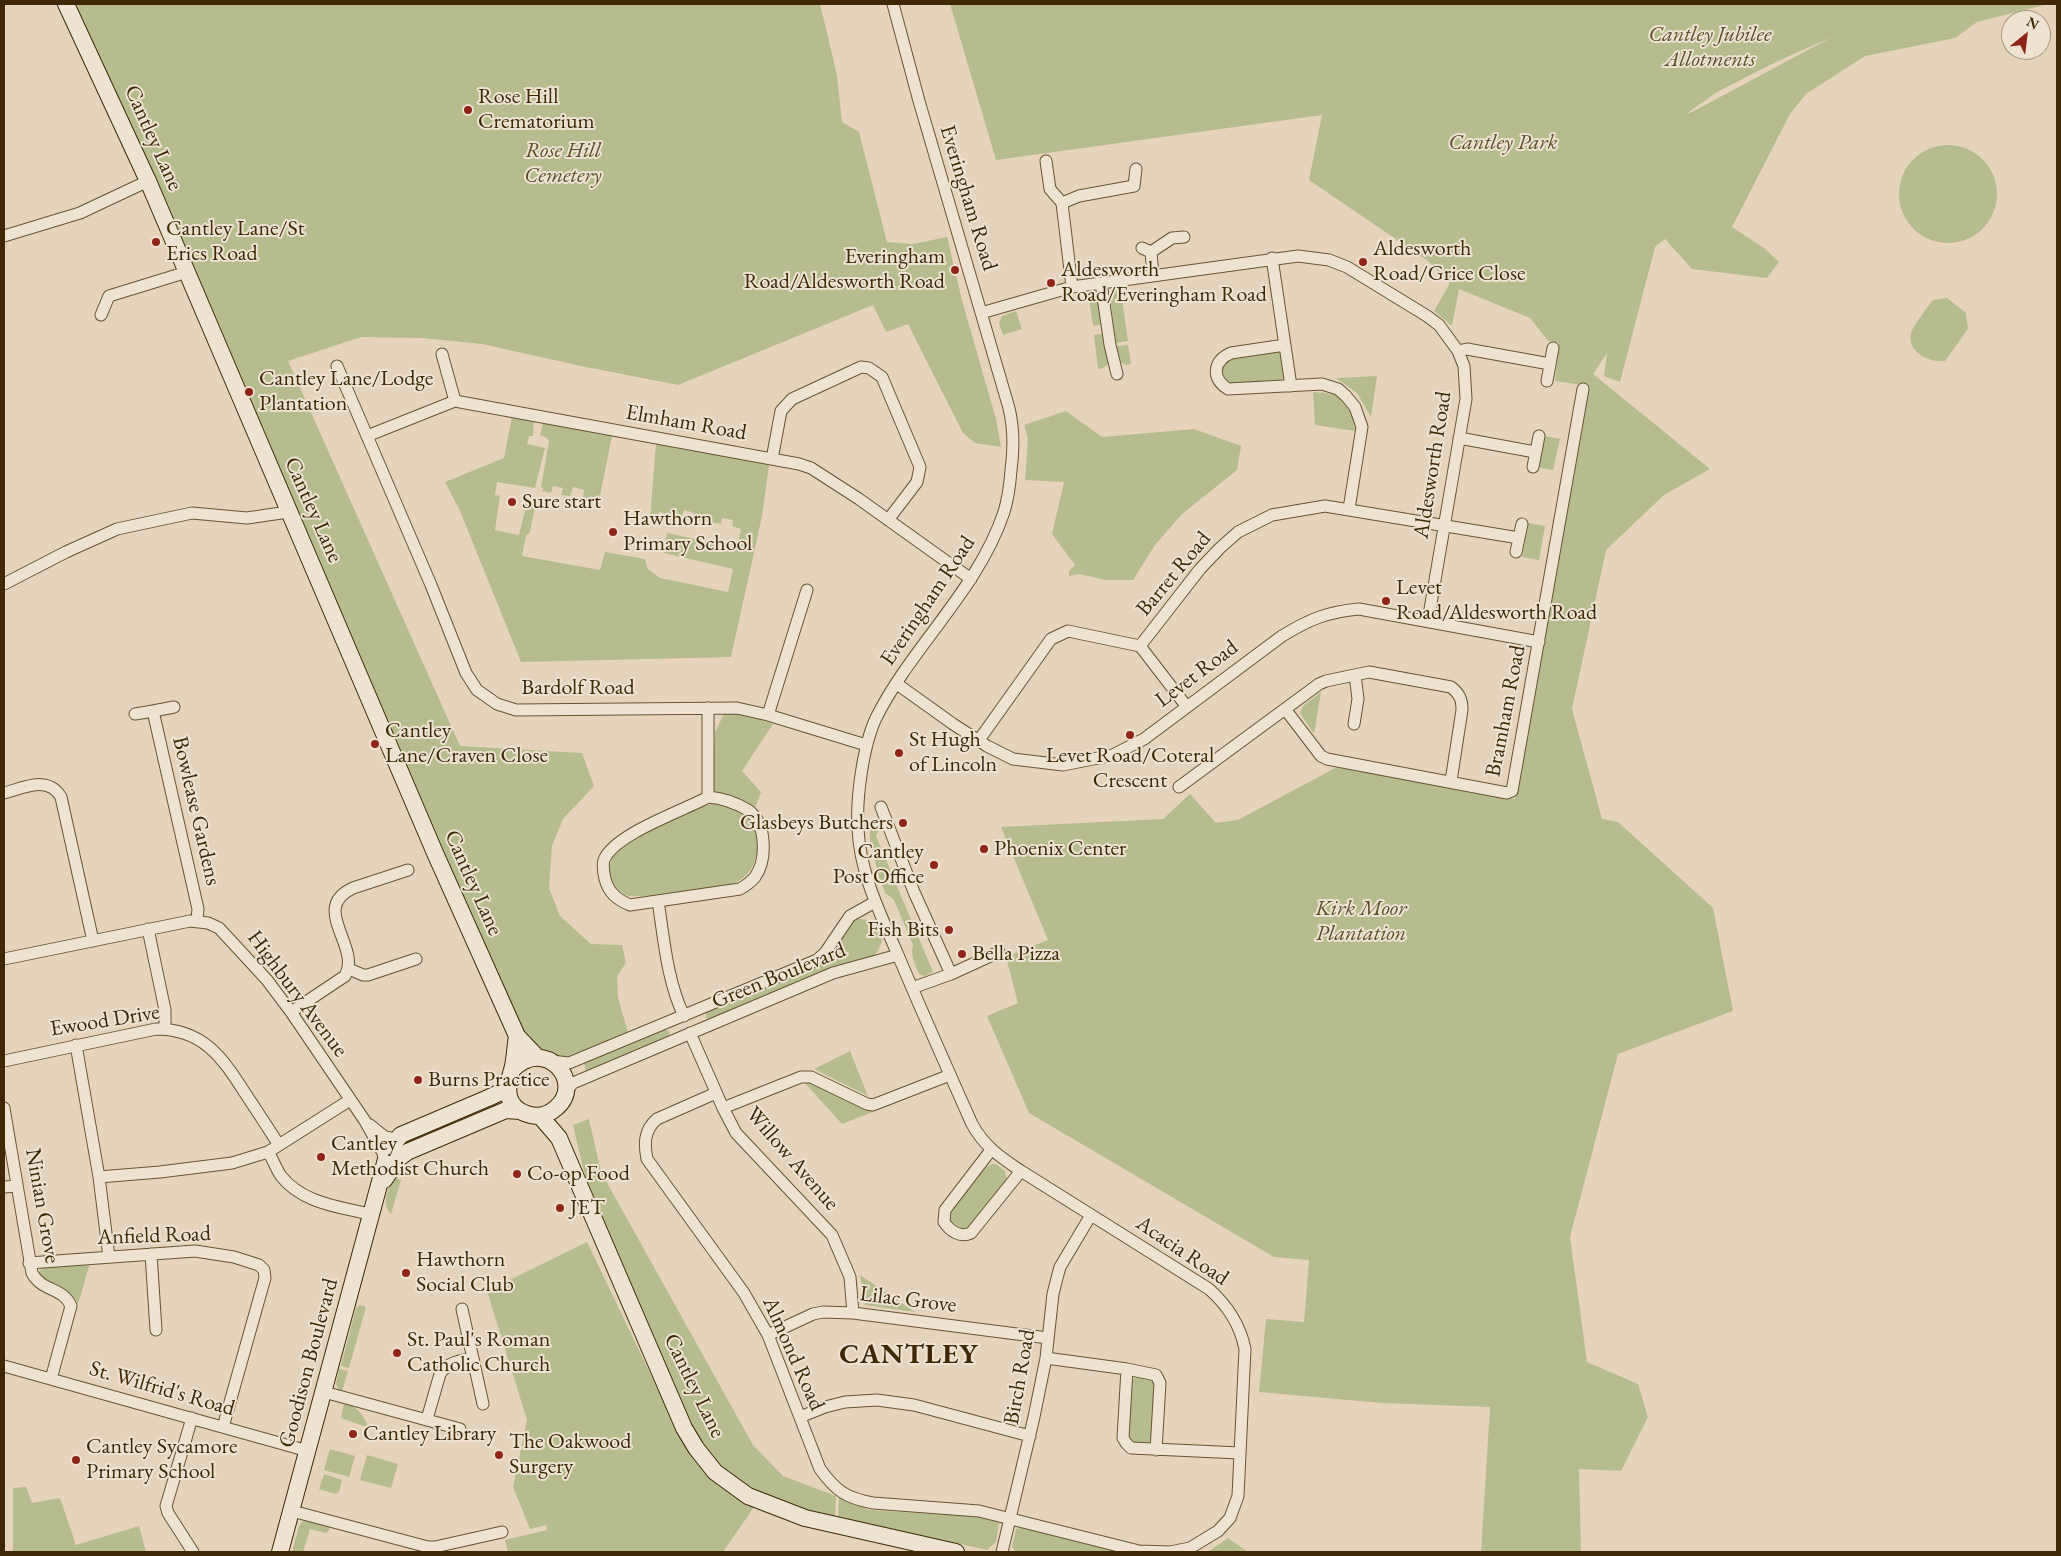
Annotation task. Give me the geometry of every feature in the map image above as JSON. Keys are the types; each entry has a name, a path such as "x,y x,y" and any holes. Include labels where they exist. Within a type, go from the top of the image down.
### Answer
{"main road":[{"name":"Cantley Lane","path":"66,4 148,181 435,853 517,1036 544,1059"},
{"path":"396,1139 401,1134 501,1092 510,1078 519,1063 527,1059 544,1059 562,1070 564,1077 562,1098 550,1113 540,1116 529,1115 520,1111 510,1100 510,1078 517,1036"},
{"name":"Cantley Lane","path":"559,1138 562,1098"},
{"name":"Goodison Boulevard","path":"380,1186 399,1158 407,1152 506,1110 520,1111"},
{"path":"453,1113 460,1130"},
{"name":"Cantley Lane","path":"540,1116 559,1138 684,1428 696,1448 715,1472 748,1496 805,1518 956,1552"},
{"name":"Goodison Boulevard","path":"280,1552 373,1216 385,1160 389,1148 396,1139"}],"street":[{"name":"Everingham Road","path":"893,4 919,101 1014,428 1009,489 1004,511 994,538 970,578 897,684 875,720 866,745 857,808 861,857 875,902 898,955"},
{"path":"1046,160 1050,189 1062,203 1072,287"},
{"path":"1062,203 1079,196 1134,186 1136,169"},
{"path":"4,236 80,213 148,181"},
{"path":"1153,275 1146,250 1172,238 1184,237"},
{"name":"Aldesworth Road","path":"981,313 1072,287 1272,258 1298,256 1315,257 1348,267 1427,316 1439,325 1458,351 1466,378 1466,399 1428,621"},
{"path":"1272,258 1291,386"},
{"path":"101,315 109,296 187,272"},
{"path":"1101,283 1110,345 1117,374"},
{"path":"1285,345 1231,353 1224,356 1216,370 1220,384 1228,389 1322,384 1338,389 1355,407 1362,427 1349,509"},
{"path":"1547,381 1552,348"},
{"path":"1458,351 1468,349 1550,364"},
{"path":"368,436 455,401 442,354"},
{"name":"Bardolf Road","path":"337,366 466,673 477,690 487,698 502,706 516,710 747,709 866,745"},
{"path":"772,459 782,410 792,399 862,367 869,368 882,377 920,466 917,482 888,520"},
{"name":"Bramham Road","path":"1285,709 1321,756 1327,759 1507,793 1512,791 1583,388"},
{"name":"Elmham Road","path":"455,401 772,459 810,468 970,578"},
{"path":"1533,468 1539,436"},
{"path":"1459,438 1536,452"},
{"name":"Barret Road","path":"1140,646 1200,569 1220,548 1238,532 1265,518 1283,512 1325,506 1519,538"},
{"path":"4,584 66,552 117,529 192,513 248,518 288,512"},
{"path":"1516,552 1522,524"},
{"path":"768,715 808,590"},
{"name":"Levet Road","path":"897,684 979,740 1013,759 1063,765 1082,763 1113,755 1129,748 1144,739 1282,636 1305,622 1336,611 1359,609 1539,642"},
{"path":"979,740 1051,639 1058,634 1068,631 1140,646 1187,707"},
{"path":"1179,787 1326,681 1369,672 1451,687 1457,692 1462,700 1462,710 1451,781"},
{"path":"1354,674 1358,699 1354,724"},
{"name":"Bowlease Gardens","path":"135,714 174,707"},
{"path":"708,708 708,797"},
{"name":"Bowlease Gardens","path":"153,711 198,909 197,920"},
{"path":"4,793 42,783 57,789 61,797 93,940"},
{"path":"708,797 720,798 748,810 756,818 762,832 763,851 759,870 754,879 740,889 658,901 630,905 619,900 611,893 607,886 604,861 614,845 660,819 708,797"},
{"path":"881,807 914,892 951,974"},
{"path":"291,1012 345,976 349,969 350,959 335,916 340,898 345,892 353,888 408,870"},
{"path":"658,901 670,976 675,997 684,1016"},
{"name":"Green Boulevard","path":"544,1059 569,1063 817,960 825,953 850,916 875,902"},
{"path":"4,959 197,920"},
{"name":"Highbury Avenue","path":"197,920 208,923 224,932 267,980 365,1121"},
{"path":"148,929 166,1010 165,1029"},
{"path":"912,988 951,974 999,952"},
{"name":"Green Boulevard","path":"562,1098 573,1083 677,1038 833,973 898,955"},
{"name":"Acacia Road","path":"898,955 972,1124 991,1150 1020,1171 1209,1289 1224,1302 1242,1332 1245,1349 1238,1496 1230,1518 1207,1539 1190,1548 1170,1552 1140,1551 1009,1518"},
{"path":"349,969 363,975 368,975 416,959"},
{"name":"Green Boulevard","path":"696,1010 704,1028"},
{"path":"670,1022 677,1038"},
{"name":"Ewood Drive","path":"4,1061 156,1029 177,1031 205,1044 223,1060 279,1146"},
{"name":"Willow Avenue","path":"690,1033 723,1108 740,1138 832,1235 850,1277 853,1313"},
{"path":"76,1045 99,1177 109,1257"},
{"path":"723,1108 801,1076 811,1077 867,1104 873,1105 950,1075"},
{"name":"Almond Road","path":"716,1093 657,1119 651,1124 645,1148 647,1160 744,1293 768,1335 820,1469 842,1494 856,1500 979,1511 1009,1518"},
{"path":"99,1177 214,1166 232,1163 268,1152 350,1100"},
{"name":"Ninian Grove","path":"4,1108 29,1263 36,1281 66,1297 71,1306 51,1378"},
{"path":"365,1121 379,1134 396,1139"},
{"path":"365,1121 385,1160"},
{"path":"991,1150 945,1210 944,1222 952,1230 963,1235 971,1233 1020,1171"},
{"path":"268,1152 281,1175 298,1193 312,1200 373,1216"},
{"path":"4,1188 17,1186"},
{"name":"Birch Road","path":"1002,1552 1030,1436 1046,1358 1053,1294 1060,1268 1091,1215"},
{"name":"Anfield Road","path":"29,1263 195,1251 220,1254 259,1265 264,1270 265,1278 223,1427"},
{"path":"151,1254 156,1330"},
{"path":"462,1309 483,1404"},
{"name":"Lilac Grove","path":"768,1335 814,1314 823,1312 853,1313 1048,1338"},
{"path":"427,1419 440,1374 444,1368 454,1362 473,1358"},
{"path":"1046,1358 1150,1372 1159,1379 1156,1450"},
{"name":"St. Wilfrid's Road","path":"4,1366 308,1451"},
{"path":"1127,1369 1123,1438 1131,1448 1240,1453"},
{"path":"324,1392 460,1429"},
{"path":"800,1417 845,1402 877,1400 914,1405 1030,1436"},
{"path":"192,1418 166,1506 168,1513 193,1552"},
{"path":"292,1511 428,1547 436,1547 502,1532"}],"green space":[{"name":"Rose Hill Cemetery","path":"76,4 820,4 837,75 842,122 859,132 887,242 913,244 947,237 962,300 996,419 1001,447 975,443 963,433 908,324 886,332 873,305 678,385 482,344 422,338 361,337 288,361 460,746 582,753 594,786 563,819 552,846 549,888 560,916 591,944 622,945 626,963 617,976 618,998 630,1039 569,1063 517,1036 69,8 77,6"},
{"path":"950,4 2048,4 2024,10 2001,10 2001,16 1977,22 1955,38 1865,56 1806,94 1790,114 1732,227 1764,248 1779,262 1767,278 1692,269 1665,239 1655,247 1620,382 1604,376 1607,353 1593,374 1710,469 1664,495 1606,550 1572,709 1602,819 1618,822 1713,908 1733,1011 1618,1054 1570,1237 1587,1362 1638,1384 1648,1417 1621,1471 1579,1469 1581,1552 1481,1552 1490,1407 1382,1403 1259,1392 1266,1319 1304,1322 1309,1260 1274,1257 1029,1113 987,1016 1018,1003 1006,957 1048,940 1001,827 1163,819 1190,794 1216,823 1238,820 1337,767 1515,799 1589,386 1555,381 1559,343 1548,341 1530,318 1459,289 1452,326 1434,311 1450,283 1428,261 1309,180 1322,115 996,160","holes":["1832,37 1686,114 1717,92 1776,62"]},
{"path":"1948,145 1967,149 1982,160 1993,175 1997,194 1993,213 1982,228 1967,239 1948,243 1929,239 1914,228 1903,213 1899,194 1903,175 1914,160 1929,149"},
{"path":"1120,285 1128,341 1116,343 1110,296 1116,286"},
{"path":"1088,292 1097,297 1099,301 1104,324 1093,326"},
{"path":"1947,298 1966,313 1968,329 1945,361 1926,358 1920,355 1912,346 1910,340 1911,333 1933,300"},
{"path":"1016,311 1022,329 1003,335 999,323 1002,316"},
{"path":"1106,333 1110,362 1103,368 1098,369 1094,335"},
{"path":"1128,345 1131,364 1126,365 1119,361 1116,346"},
{"path":"1285,345 1291,386 1220,384 1219,362"},
{"path":"1377,376 1371,417 1357,393 1336,378"},
{"path":"1313,392 1336,394 1353,414 1355,431 1315,425"},
{"path":"1066,411 1102,437 1194,429 1241,446 1237,470 1182,514 1155,545 1133,580 1106,580 1079,574 1069,576 1069,571 1075,565 1052,534 1064,482 1025,480 1028,438 1024,425"},
{"name":"Hawthorn Primary School","path":"512,416 534,420 533,436 529,436 527,444 545,448 535,488 497,482 495,495 500,496 495,530 519,535 527,502 536,502 530,532 526,536 522,556 600,570 605,552 645,559 648,569 660,578 728,592 733,569 664,553 667,533 737,548 741,529 732,526 733,520 722,518 721,524 693,519 694,513 684,510 682,517 659,512 657,519 650,519 656,443 769,465 762,516 731,657 521,662 460,511 445,482 504,458"},
{"path":"543,422 612,436 599,501 583,497 584,490 573,487 570,496 561,495 563,488 553,486 551,493 542,491 543,488 541,487 549,441 540,435"},
{"path":"1544,436 1560,439 1553,470 1540,468 1538,465"},
{"path":"1528,523 1545,526 1539,560 1522,557"},
{"path":"1321,692 1314,734 1300,713 1303,706"},
{"path":"724,714 744,714 773,724 742,771 761,792 755,808 729,795 711,793 715,732"},
{"path":"711,804 724,805 744,813 754,821 757,827 756,856 753,865 746,875 737,882 727,885 679,893 632,896 625,895 616,887 608,870 613,857 621,848 659,826"},
{"path":"879,829 876,836 933,972 924,976 919,974 916,967 912,949 913,945 894,900 885,893 879,877 870,841 870,830"},
{"path":"858,919 871,922 879,932 882,941 878,951 871,958 819,972 709,1019 706,1018 706,1012 825,961 852,922"},
{"path":"665,1030 670,1032 668,1038 586,1072 584,1063"},
{"path":"850,1051 868,1096 814,1069"},
{"path":"810,1080 843,1098 875,1111 842,1124 803,1081"},
{"path":"589,1119 601,1172 753,1445 783,1476 836,1496 835,1517 766,1498 738,1482 716,1462 696,1435 618,1258 584,1172 573,1125"},
{"path":"996,1164 1005,1171 1007,1181 969,1228 961,1229 956,1227 949,1222 948,1211 983,1169"},
{"path":"393,1177 401,1180 391,1214 386,1206 386,1201"},
{"path":"587,1242 688,1452 723,1489 754,1507 723,1552 508,1552 505,1540 547,1530 546,1525 530,1529 513,1487 527,1420 487,1291"},
{"path":"91,1260 78,1304 66,1290 39,1277 39,1272 45,1265"},
{"path":"860,1275 915,1312 865,1305"},
{"path":"360,1305 366,1307 349,1368 341,1366 356,1308"},
{"path":"339,1369 348,1371 342,1391 339,1390 336,1384"},
{"path":"1137,1375 1151,1377 1155,1381 1153,1439 1147,1444 1133,1443 1128,1436 1130,1382"},
{"path":"344,1403 353,1406 359,1412 369,1428 341,1418"},
{"path":"330,1449 355,1456 349,1477 324,1470"},
{"path":"367,1455 398,1464 391,1488 360,1480"},
{"path":"324,1474 342,1480 339,1492 335,1494 319,1489"},
{"path":"26,1487 32,1503 60,1498 76,1545 139,1526 146,1552 13,1552 13,1488"},
{"path":"839,1497 869,1510 980,1517 999,1523 996,1542 987,1550 838,1517"},
{"path":"308,1520 329,1525 329,1530 326,1533 310,1529 303,1552 292,1552 299,1526 302,1522"},
{"path":"1023,1527 1126,1552 1016,1552 1012,1547 1016,1529"},
{"path":"1228,1538 1248,1552 1208,1552"}],"place":[{"name":"Rose Hill Crematorium","path":"468,110"},
{"name":"Cantley Lane/St Erics Road","path":"156,242"},
{"name":"Aldesworth Road/Grice Close","path":"1363,262"},
{"name":"Everingham Road/Aldesworth Road","path":"955,270"},
{"name":"Aldesworth Road/Everingham Road","path":"1051,283"},
{"name":"Cantley Lane/Lodge Plantation","path":"249,392"},
{"name":"Sure start","path":"512,502"},
{"name":"Hawthorn Primary School","path":"613,532"},
{"name":"Levet Road/Aldesworth Road","path":"1386,601"},
{"name":"Levet Road/Coteral Crescent","path":"1130,735"},
{"name":"Cantley Lane/Craven Close","path":"375,744"},
{"name":"St Hugh of Lincoln","path":"899,753"},
{"name":"Glasbeys Butchers","path":"903,823"},
{"name":"Phoenix Center","path":"984,849"},
{"name":"Cantley Post Office","path":"934,865"},
{"name":"Fish Bits","path":"949,930"},
{"name":"Bella Pizza","path":"962,954"},
{"name":"Burns Practice","path":"418,1080"},
{"name":"Cantley Methodist Church","path":"321,1157"},
{"name":"Co-op Food","path":"517,1174"},
{"name":"JET","path":"560,1208"},
{"name":"Hawthorn Social Club","path":"406,1273"},
{"name":"St. Paul's Roman Catholic Church","path":"397,1353"},
{"name":"Cantley Library","path":"353,1434"},
{"name":"The Oakwood Surgery","path":"499,1455"},
{"name":"Cantley Sycamore Primary School","path":"76,1460"}],"district":[{"name":"CANTLEY","path":"909,1355"}],"park label":[{"name":"Cantley Jubilee Allotments","path":"1710,48"},
{"name":"Cantley Park","path":"1503,143"},
{"name":"Kirk Moor Plantation","path":"1361,922"}]}
